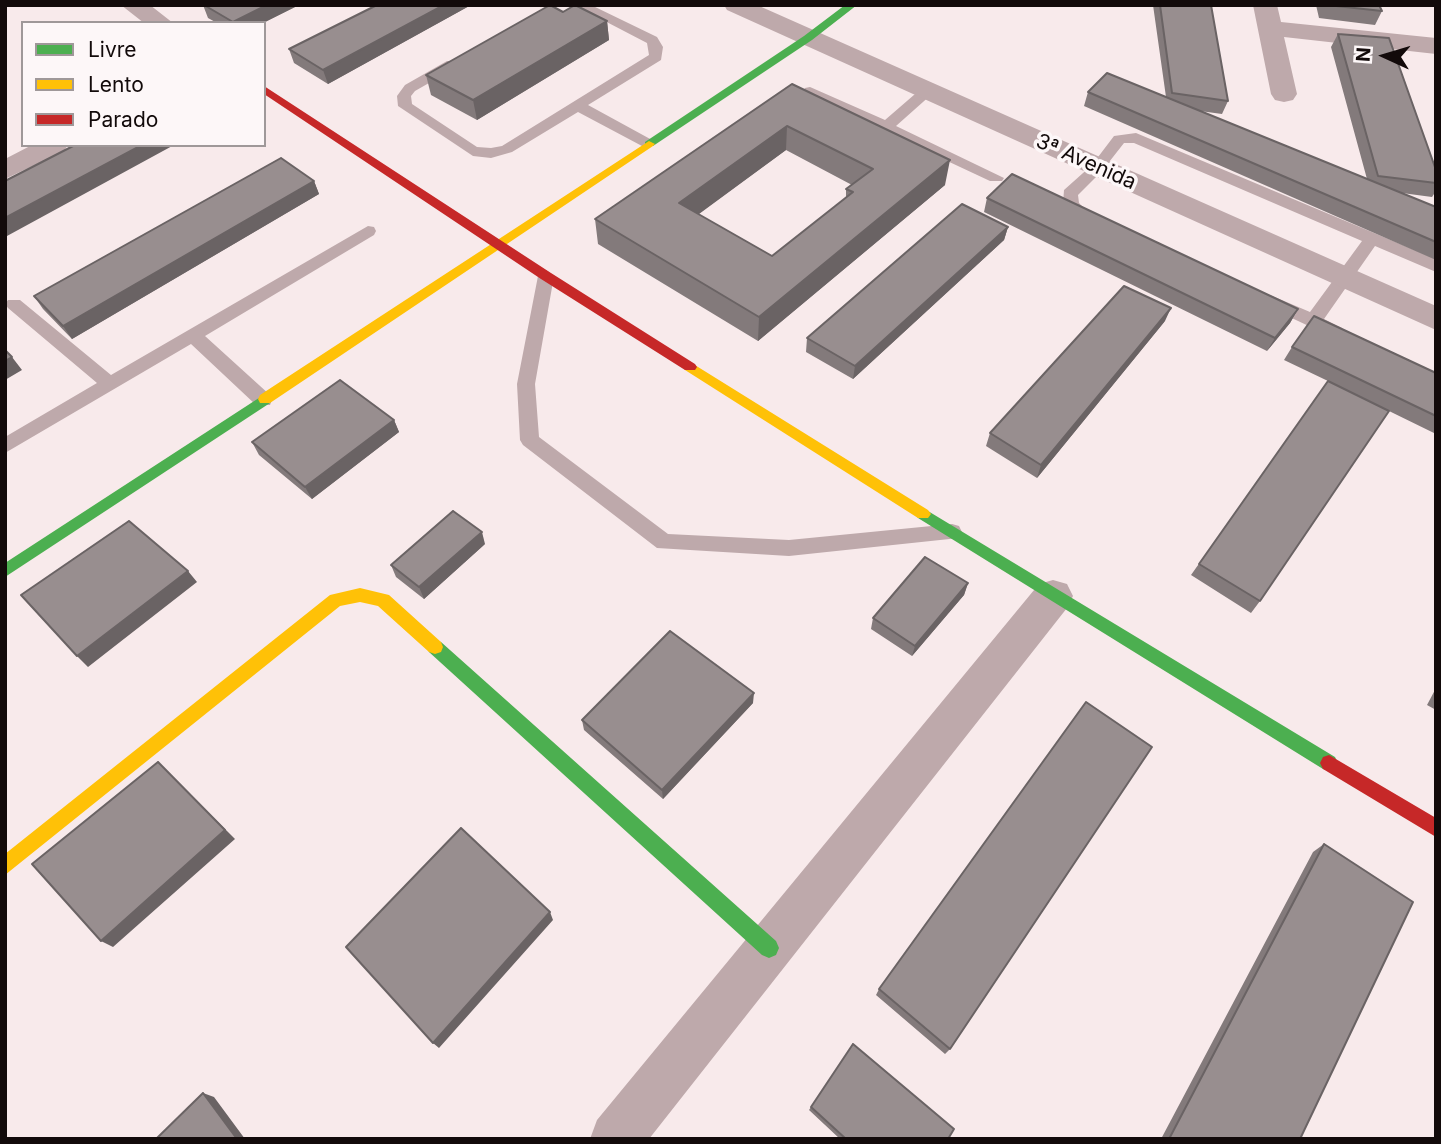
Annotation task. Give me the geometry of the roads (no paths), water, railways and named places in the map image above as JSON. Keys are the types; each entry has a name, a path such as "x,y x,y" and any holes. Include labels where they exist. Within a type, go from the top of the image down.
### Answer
{"street":[{"path":"133,5 158,21"},
{"name":"3ª Avenida","path":"736,5 1436,319"},
{"path":"5,571 808,38 852,5"},
{"path":"1284,94 1268,17 1436,46"},
{"path":"266,90 495,244 1053,596 1436,828"},
{"path":"5,170 50,147"},
{"path":"5,866 336,600 360,595 383,600 769,948"},
{"path":"617,1139 1053,596"}],"lane":[{"path":"470,54 410,88 404,96 405,106 473,151 491,153 507,149 656,57 656,47 652,40 580,5"},
{"path":"810,91 996,178"},
{"path":"886,127 927,91"},
{"path":"578,106 647,144"},
{"path":"1105,225 1080,214 1071,204 1070,194 1097,168 1119,139 1136,138 1436,267"},
{"path":"5,446 368,231"},
{"path":"1313,321 1371,240"},
{"path":"546,276 526,384 530,440 664,542 789,548 952,532"},
{"path":"1252,293 1350,339"},
{"path":"14,304 110,384"},
{"path":"192,335 263,400"}]}
